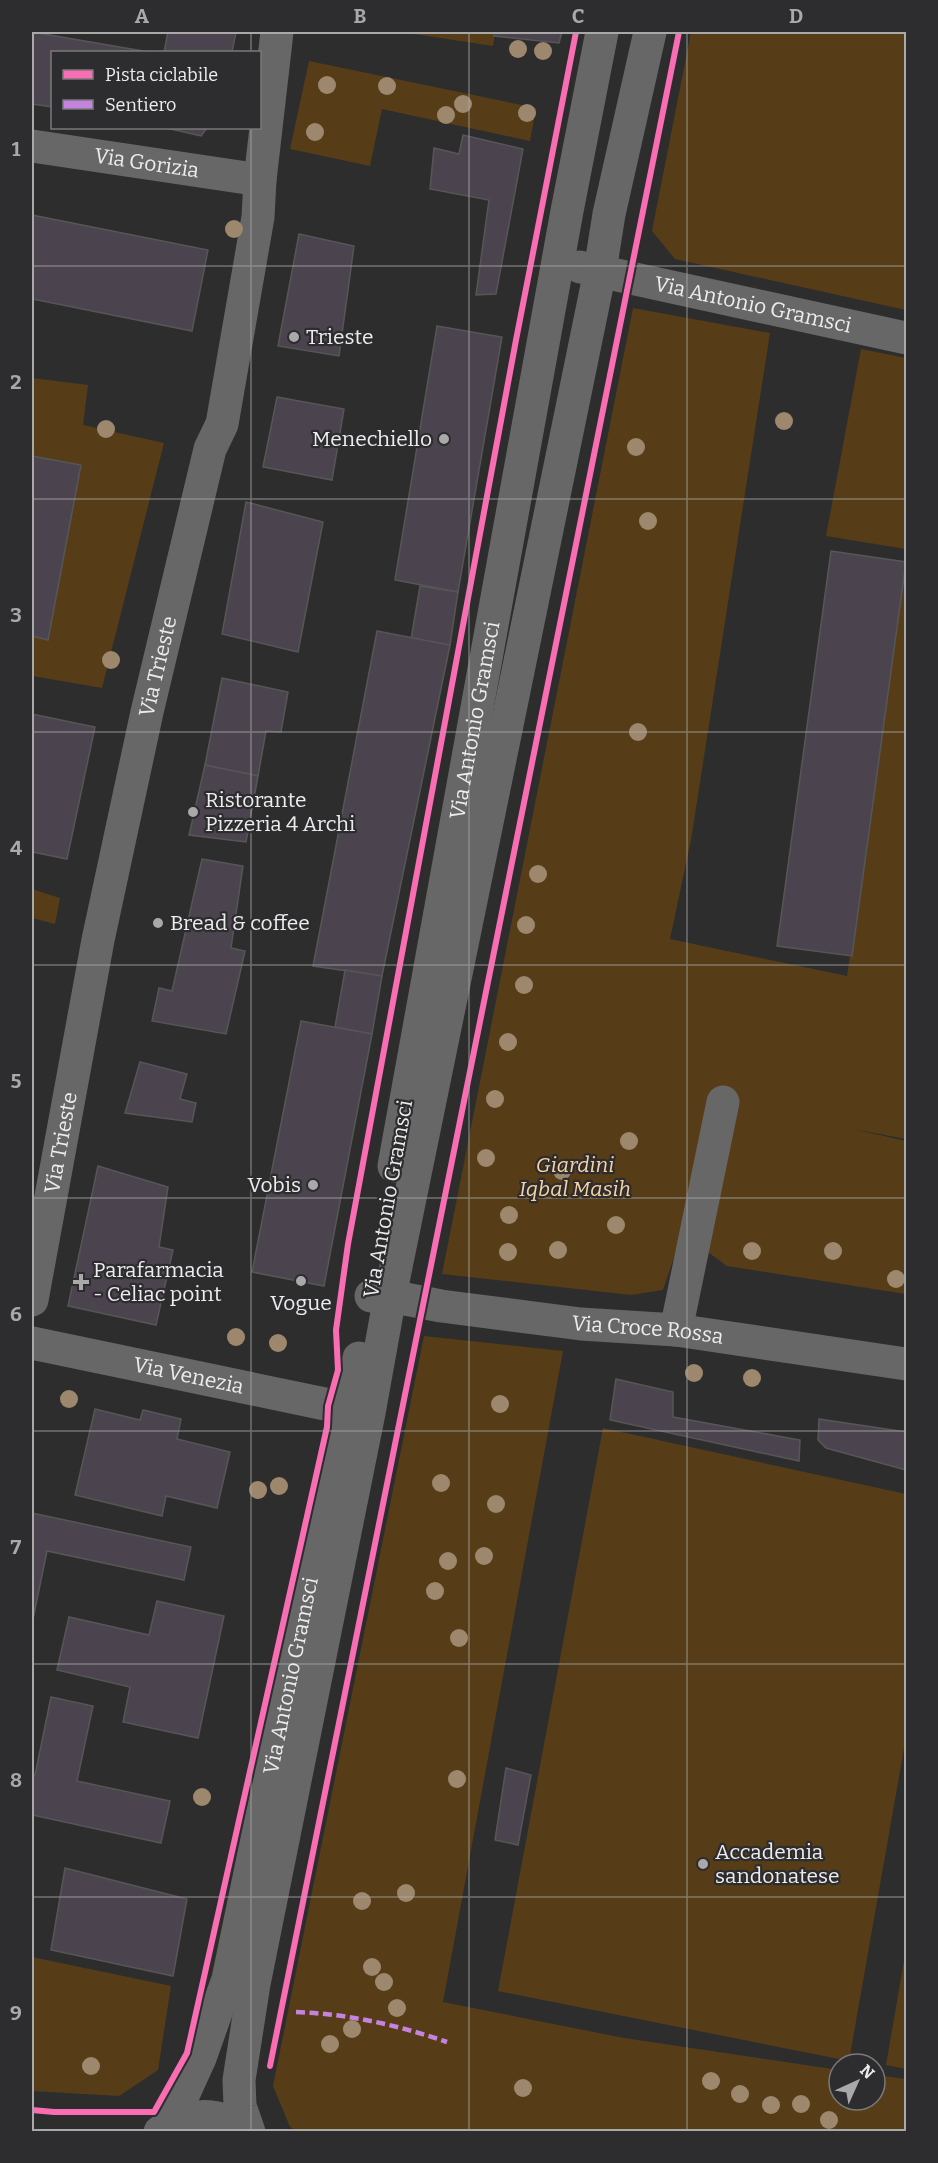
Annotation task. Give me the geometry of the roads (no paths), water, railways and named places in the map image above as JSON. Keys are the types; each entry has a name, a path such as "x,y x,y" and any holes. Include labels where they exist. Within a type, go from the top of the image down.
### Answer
{"street":[{"name":"Via Trieste","path":"32,1300 98,940 145,723 210,448 222,424 258,217 277,32"},
{"name":"Via Antonio Gramsci","path":"249,2132 240,2106 239,2080 254,1984 380,1296 557,262 602,32"},
{"name":"Via Antonio Gramsci","path":"380,1296 600,271 609,214 650,32"},
{"name":"Via Gorizia","path":"32,146 260,180"},
{"name":"Via Antonio Gramsci","path":"557,262 906,338"},
{"path":"676,1330 723,1102"},
{"name":"Via Croce Rossa","path":"380,1296 451,1308 569,1322 676,1330 906,1364"},
{"name":"Via Venezia","path":"32,1343 358,1411"},
{"name":"Via Antonio Gramsci","path":"165,2128 200,2058 228,1979 358,1411"},
{"path":"165,2128 191,2116 218,2118 242,2132"}],"place":[{"name":"Trieste","path":"294,337"},
{"name":"Menechiello","path":"444,439"},
{"name":"Ristorante Pizzeria 4 Archi","path":"193,812"},
{"name":"Bread & coffee","path":"158,923"},
{"name":"Vobis","path":"313,1185"},
{"name":"Vogue","path":"301,1281"},
{"name":"Parafarmacia - Celiac point","path":"81,1282"},
{"name":"Accademia sandonatese","path":"703,1864"}],"park label":[{"name":"Giardini Iqbal Masih","path":"575,1177"}]}
